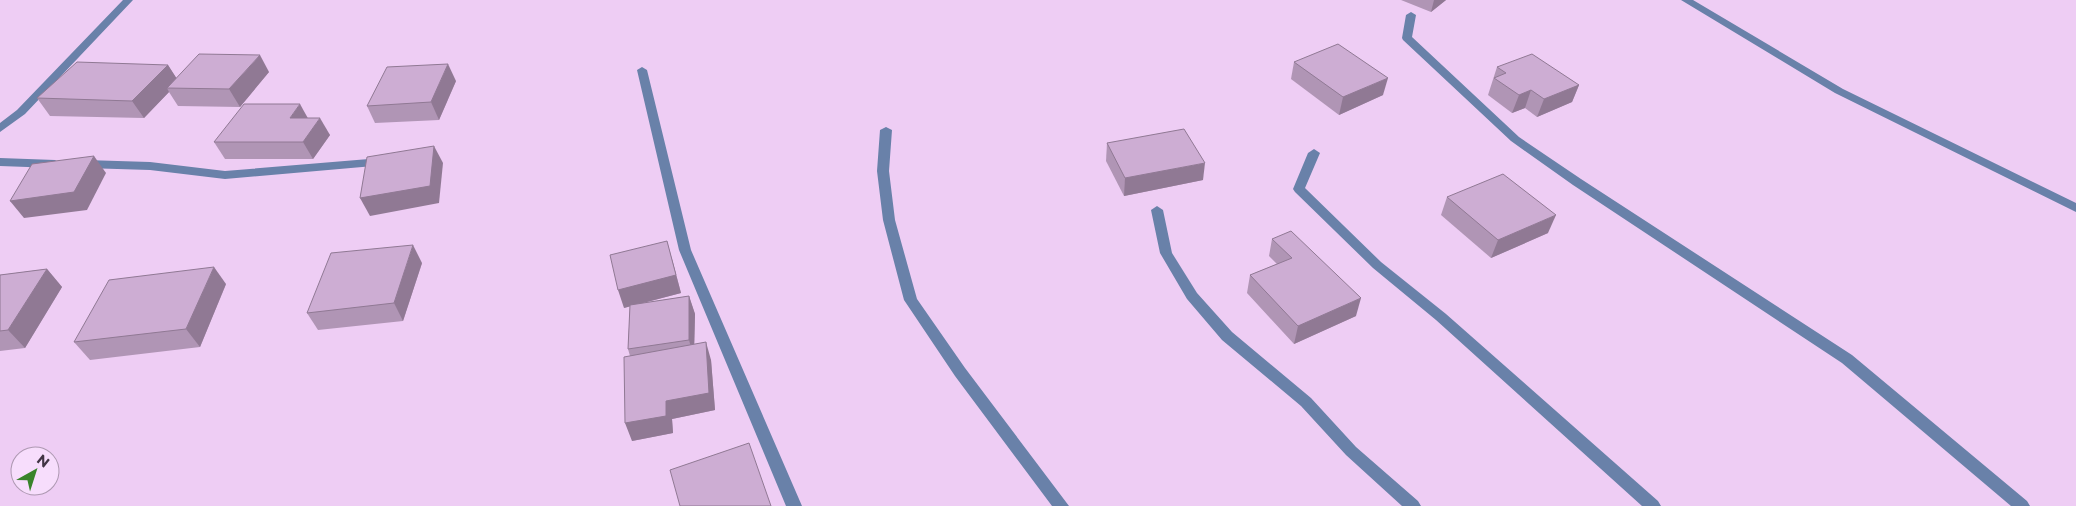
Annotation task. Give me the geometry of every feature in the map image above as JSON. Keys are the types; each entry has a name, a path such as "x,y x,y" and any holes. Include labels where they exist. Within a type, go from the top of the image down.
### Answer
{"street":[{"path":"0,128 21,112 128,0"},
{"path":"1686,0 1839,91 2076,208"},
{"path":"1411,15 1407,38 1515,139 1577,182 1847,359 2022,506"},
{"path":"642,70 685,250 794,506"},
{"path":"886,130 883,171 889,220 912,300 960,372 1061,506"},
{"path":"1314,153 1299,188 1377,266 1441,317 1653,506"},
{"path":"0,162 150,166 224,175 394,162"},
{"path":"1157,210 1166,253 1192,296 1227,336 1306,402 1351,451 1413,506"}],"building":[{"path":"1338,44 1388,78 1343,97 1294,62"},
{"path":"199,54 260,55 229,89 167,88"},
{"path":"1532,54 1579,85 1544,99 1531,90 1519,95 1494,78 1506,73 1497,67"},
{"path":"77,62 168,65 132,101 37,98"},
{"path":"448,64 431,102 367,106 387,67"},
{"path":"244,104 300,104 290,118 320,118 303,142 214,142"},
{"path":"1184,129 1205,163 1125,178 1107,143"},
{"path":"434,146 430,186 360,198 367,157"},
{"path":"94,156 74,192 10,201 32,164"},
{"path":"1503,174 1556,215 1498,240 1447,197"},
{"path":"1291,231 1361,298 1298,326 1250,275 1292,258 1272,239"},
{"path":"667,241 676,275 618,290 610,255"},
{"path":"413,245 394,303 307,313 331,253"},
{"path":"214,267 186,329 74,342 109,280"},
{"path":"47,269 8,330 0,331 0,275"},
{"path":"689,296 689,340 628,349 630,305"},
{"path":"706,342 709,393 666,401 666,416 625,423 624,357"},
{"path":"749,443 771,506 680,506 670,470"}]}
